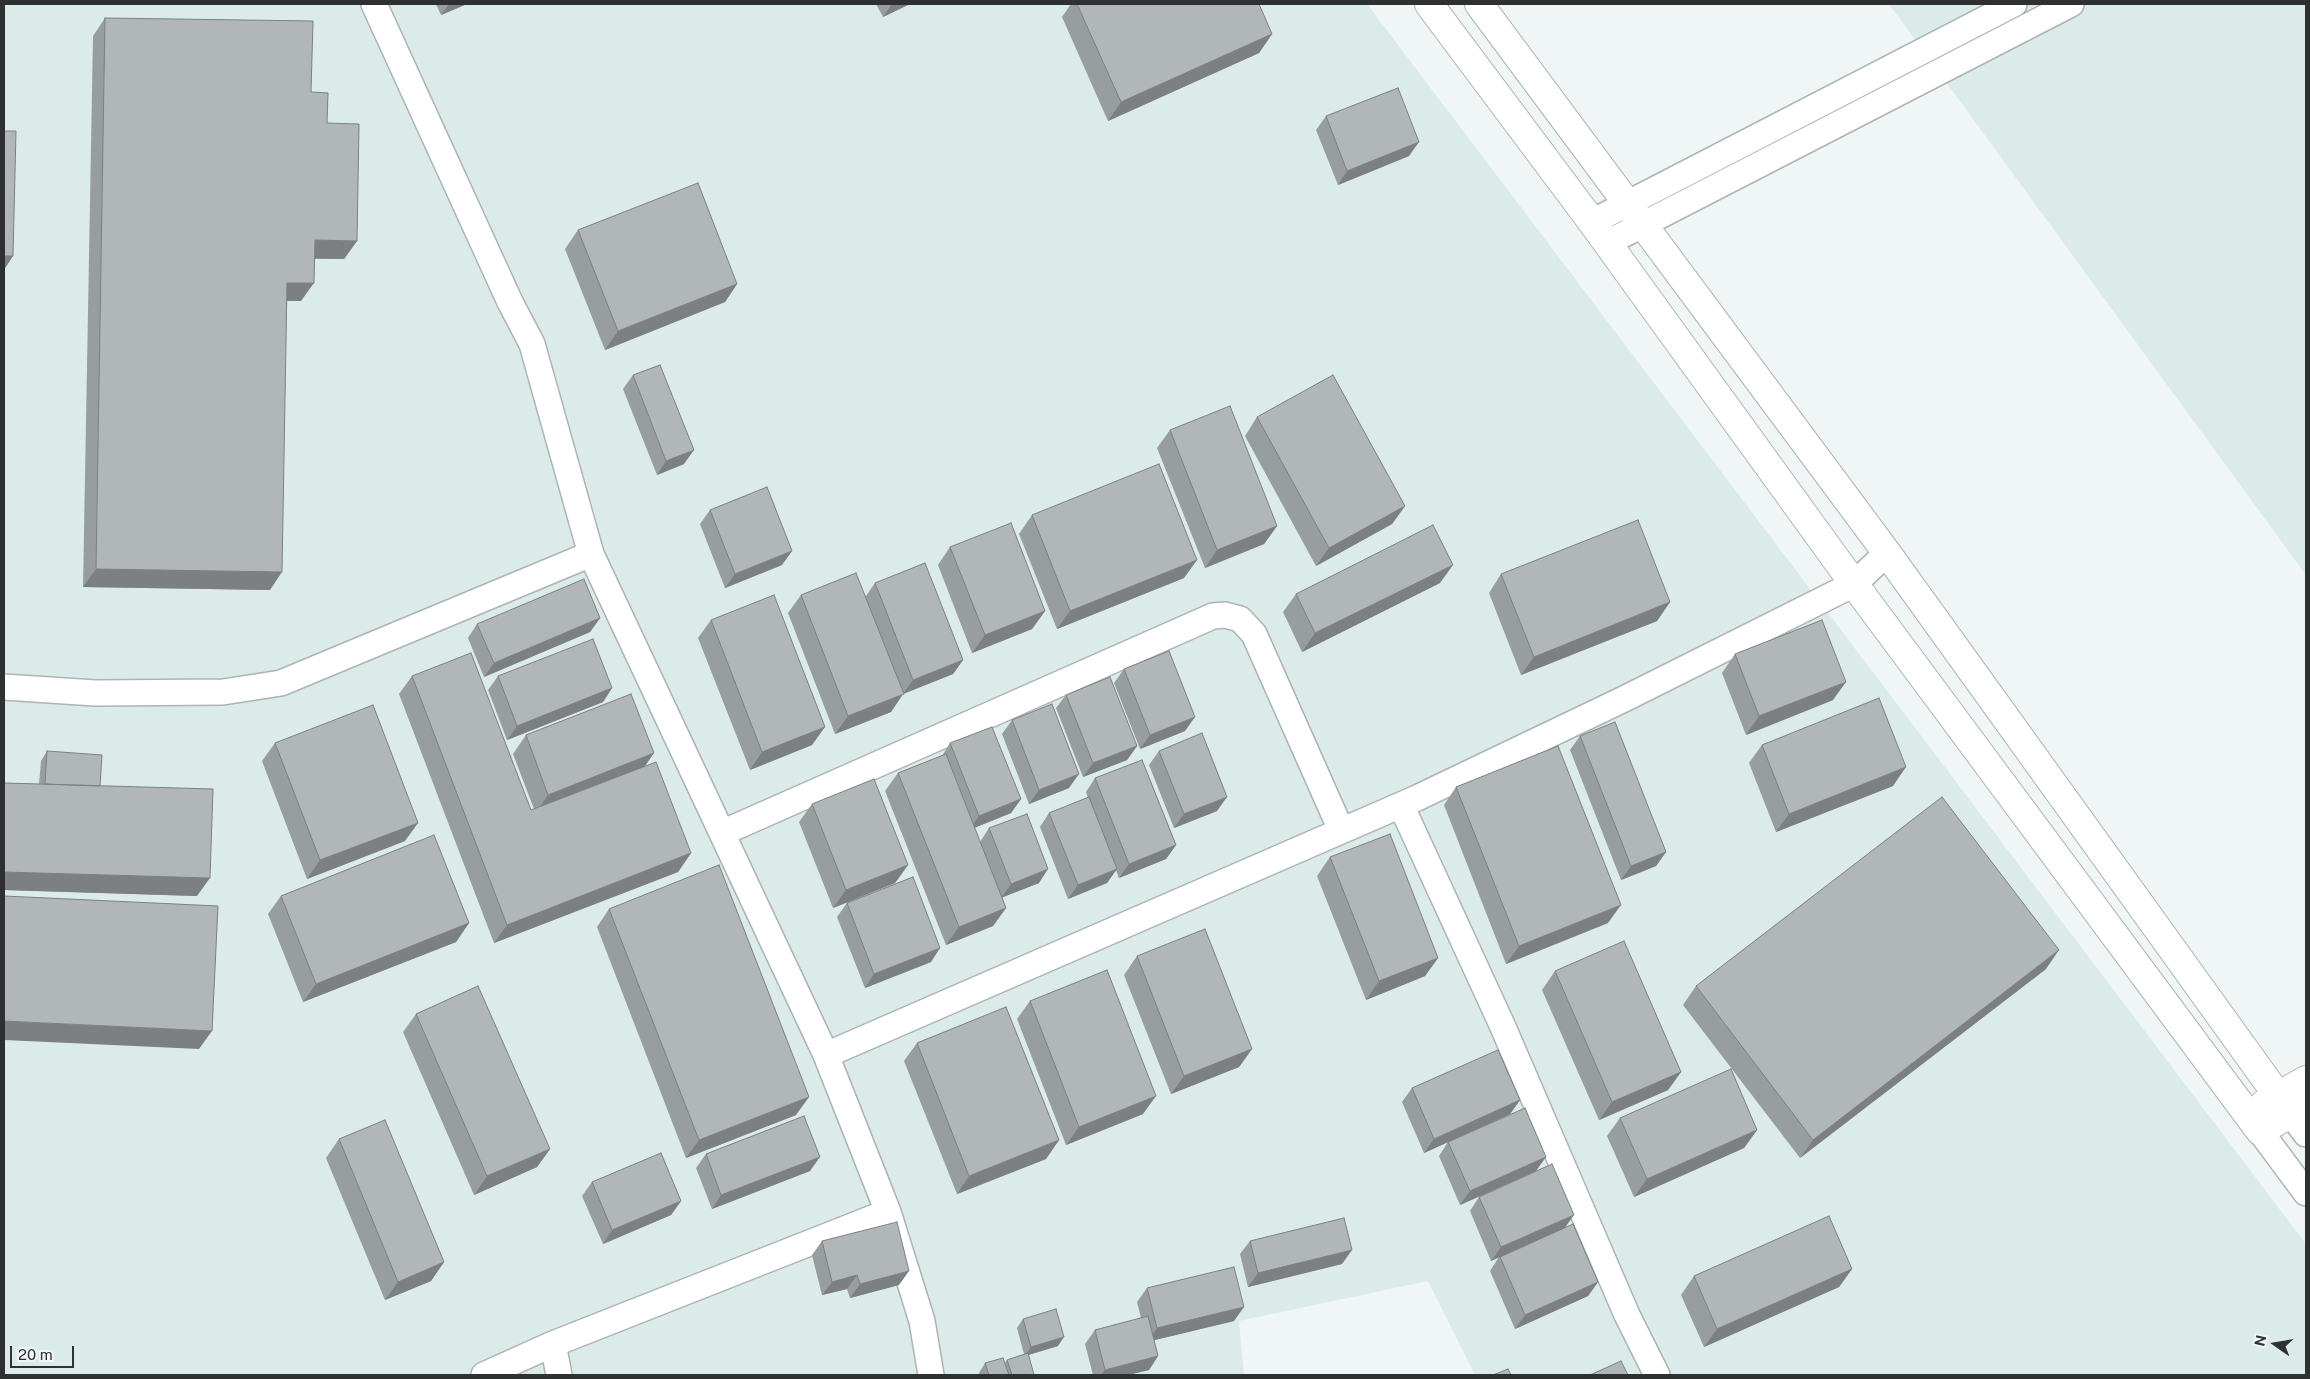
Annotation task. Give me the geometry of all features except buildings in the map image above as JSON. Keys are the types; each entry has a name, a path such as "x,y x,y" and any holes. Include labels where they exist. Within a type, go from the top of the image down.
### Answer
{"street":[{"path":"374,4 510,302 532,344 591,554 826,1055 888,1212 922,1321 931,1375"},
{"path":"1429,4 1599,233 1854,584 2306,1193"},
{"path":"1479,4 1887,554 2295,1112"},
{"path":"1599,233 2014,4"},
{"path":"1635,214 2071,4"},
{"path":"4,687 95,693 223,692 280,683 591,554"},
{"path":"826,1055 1401,805 1624,699 1854,584 1887,554"},
{"path":"722,833 1213,616 1225,615 1240,618 1254,634 1341,830"},
{"path":"1401,805 1503,1026 1627,1315 1657,1375"},
{"path":"2063,866 2095,840"},
{"path":"2295,1112 2306,1080"},
{"path":"2254,1122 2295,1112"},
{"path":"484,1375 553,1344 888,1212"},
{"path":"553,1344 560,1375"}],"shaded area":[{"path":"4,4 1367,4 2306,1244 2306,1375 1475,1375 1428,1281 1239,1321 1244,1375 4,1375"},
{"path":"1889,4 2306,4 2306,575"}]}
